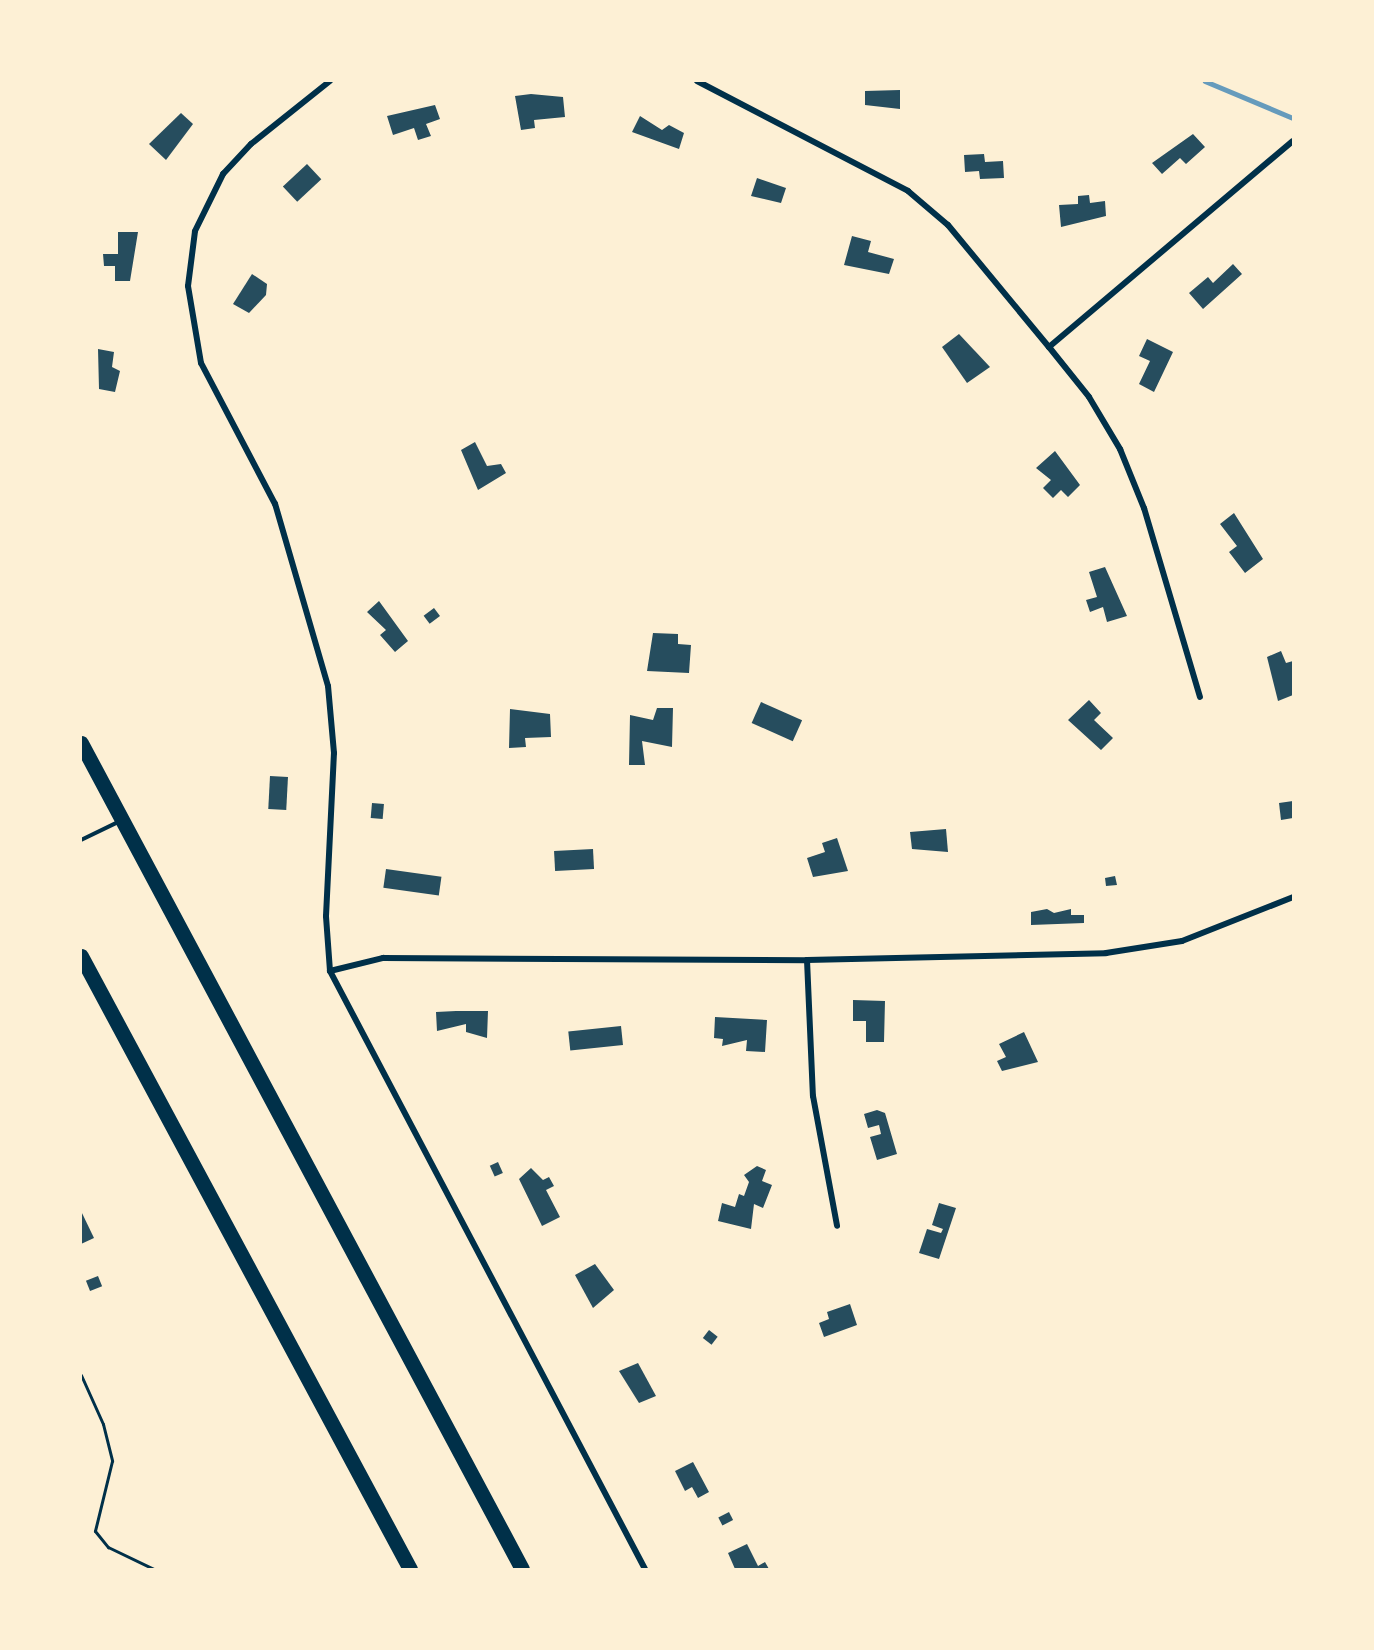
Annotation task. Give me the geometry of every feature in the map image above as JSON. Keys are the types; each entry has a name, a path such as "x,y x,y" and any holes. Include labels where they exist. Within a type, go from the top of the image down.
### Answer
{"highway":[{"path":"81,743 522,1569"},
{"path":"81,956 410,1569"}],"street":[{"path":"330,81 251,144 223,174 199,219 188,273 201,363 275,504 328,686 334,753 326,916 330,971 645,1569"},
{"path":"697,81 908,191 948,225 1049,347 1089,397 1124,459 1150,527 1200,697"},
{"path":"1049,347 1293,141"},
{"path":"330,971 383,958 807,960 1106,953 1182,941 1293,897"},
{"path":"807,960 814,1107 837,1226"}],"lane":[{"path":"81,840 122,820"}],"path":[{"path":"81,1375 103,1424 112,1461 95,1531 108,1547 154,1569"}],"building":[{"path":"900,90 900,109 865,105 865,91"},
{"path":"531,94 563,97 565,117 534,120 535,128 521,130 515,96"},
{"path":"435,105 440,119 426,124 431,136 418,140 414,128 393,135 387,116"},
{"path":"181,113 193,124 166,160 149,144"},
{"path":"640,116 662,130 669,125 684,133 679,149 632,132"},
{"path":"1193,134 1205,147 1186,164 1180,158 1162,174 1152,163"},
{"path":"984,154 985,162 1003,161 1004,178 980,179 979,171 965,172 964,155"},
{"path":"307,164 321,179 297,202 283,187"},
{"path":"757,178 786,188 781,203 751,196"},
{"path":"1089,195 1090,203 1105,201 1106,216 1061,227 1059,205 1078,204 1078,196"},
{"path":"118,232 138,232 130,281 115,281 115,266 104,266 103,254 118,254"},
{"path":"852,236 871,241 868,252 894,259 889,274 844,265"},
{"path":"1233,264 1242,274 1203,309 1189,293 1208,277 1213,283"},
{"path":"252,274 267,284 266,295 249,313 233,304"},
{"path":"959,334 990,367 967,383 942,347"},
{"path":"1147,339 1173,352 1154,392 1139,384 1150,361 1139,356"},
{"path":"98,349 114,352 112,367 120,371 115,392 99,389"},
{"path":"475,442 487,466 501,464 506,473 478,490 461,450"},
{"path":"1055,451 1080,485 1068,497 1061,490 1053,498 1043,488 1051,480 1036,468"},
{"path":"1234,513 1263,559 1245,573 1229,552 1237,546 1220,524"},
{"path":"1105,567 1127,616 1107,622 1103,607 1090,612 1086,600 1097,597 1089,572"},
{"path":"379,601 408,641 395,652 380,635 386,630 367,612"},
{"path":"434,608 440,616 430,624 424,616"},
{"path":"653,633 678,634 678,644 691,645 689,673 647,671"},
{"path":"1281,651 1286,663 1293,661 1293,695 1278,701 1267,657"},
{"path":"1089,700 1101,713 1094,720 1113,738 1101,750 1068,720"},
{"path":"761,702 802,720 793,741 752,723"},
{"path":"657,708 673,708 672,747 642,741 645,765 629,765 630,715 653,720"},
{"path":"510,709 550,714 551,737 525,738 526,747 509,748"},
{"path":"270,776 288,777 286,810 268,809"},
{"path":"1293,801 1293,818 1281,820 1279,803"},
{"path":"372,803 384,804 383,819 371,818"},
{"path":"946,829 948,852 912,849 910,832"},
{"path":"837,838 848,871 813,877 807,858 825,852 822,843"},
{"path":"593,849 594,869 555,871 554,851"},
{"path":"386,869 441,877 439,896 383,888"},
{"path":"1115,876 1117,885 1106,886 1105,878"},
{"path":"1047,909 1054,913 1071,909 1071,915 1084,915 1084,923 1031,925 1031,912"},
{"path":"853,1000 885,1001 884,1042 866,1042 866,1021 853,1021"},
{"path":"488,1011 487,1038 466,1032 466,1024 437,1031 436,1012"},
{"path":"715,1017 767,1020 765,1052 746,1051 747,1040 722,1046 723,1039 714,1038"},
{"path":"621,1026 623,1045 570,1050 568,1032"},
{"path":"1024,1032 1038,1062 1002,1071 997,1061 1006,1057 999,1044"},
{"path":"877,1110 885,1113 897,1154 877,1160 870,1137 881,1134 879,1125 868,1128 864,1114"},
{"path":"498,1162 503,1173 495,1177 490,1166"},
{"path":"757,1166 766,1170 762,1181 772,1185 763,1208 754,1204 751,1229 718,1221 722,1203 735,1207 739,1194 744,1196 749,1182 744,1175"},
{"path":"531,1168 543,1180 549,1177 554,1186 546,1190 560,1217 542,1226 519,1179"},
{"path":"939,1203 956,1208 939,1259 919,1253 927,1229 941,1233 943,1229 932,1225"},
{"path":"81,1211 94,1238 81,1244"},
{"path":"595,1264 614,1290 593,1308 575,1275"},
{"path":"98,1276 102,1286 90,1291 86,1281"},
{"path":"850,1304 857,1325 824,1337 819,1323 829,1319 827,1312"},
{"path":"709,1330 718,1337 712,1345 703,1338"},
{"path":"638,1363 656,1396 639,1403 619,1371"},
{"path":"693,1462 709,1492 698,1498 692,1487 685,1491 675,1471"},
{"path":"729,1512 733,1520 722,1525 718,1517"},
{"path":"747,1544 758,1566 765,1562 769,1569 735,1569 728,1553"}],"waterway":[{"path":"1205,81 1293,118"}]}
